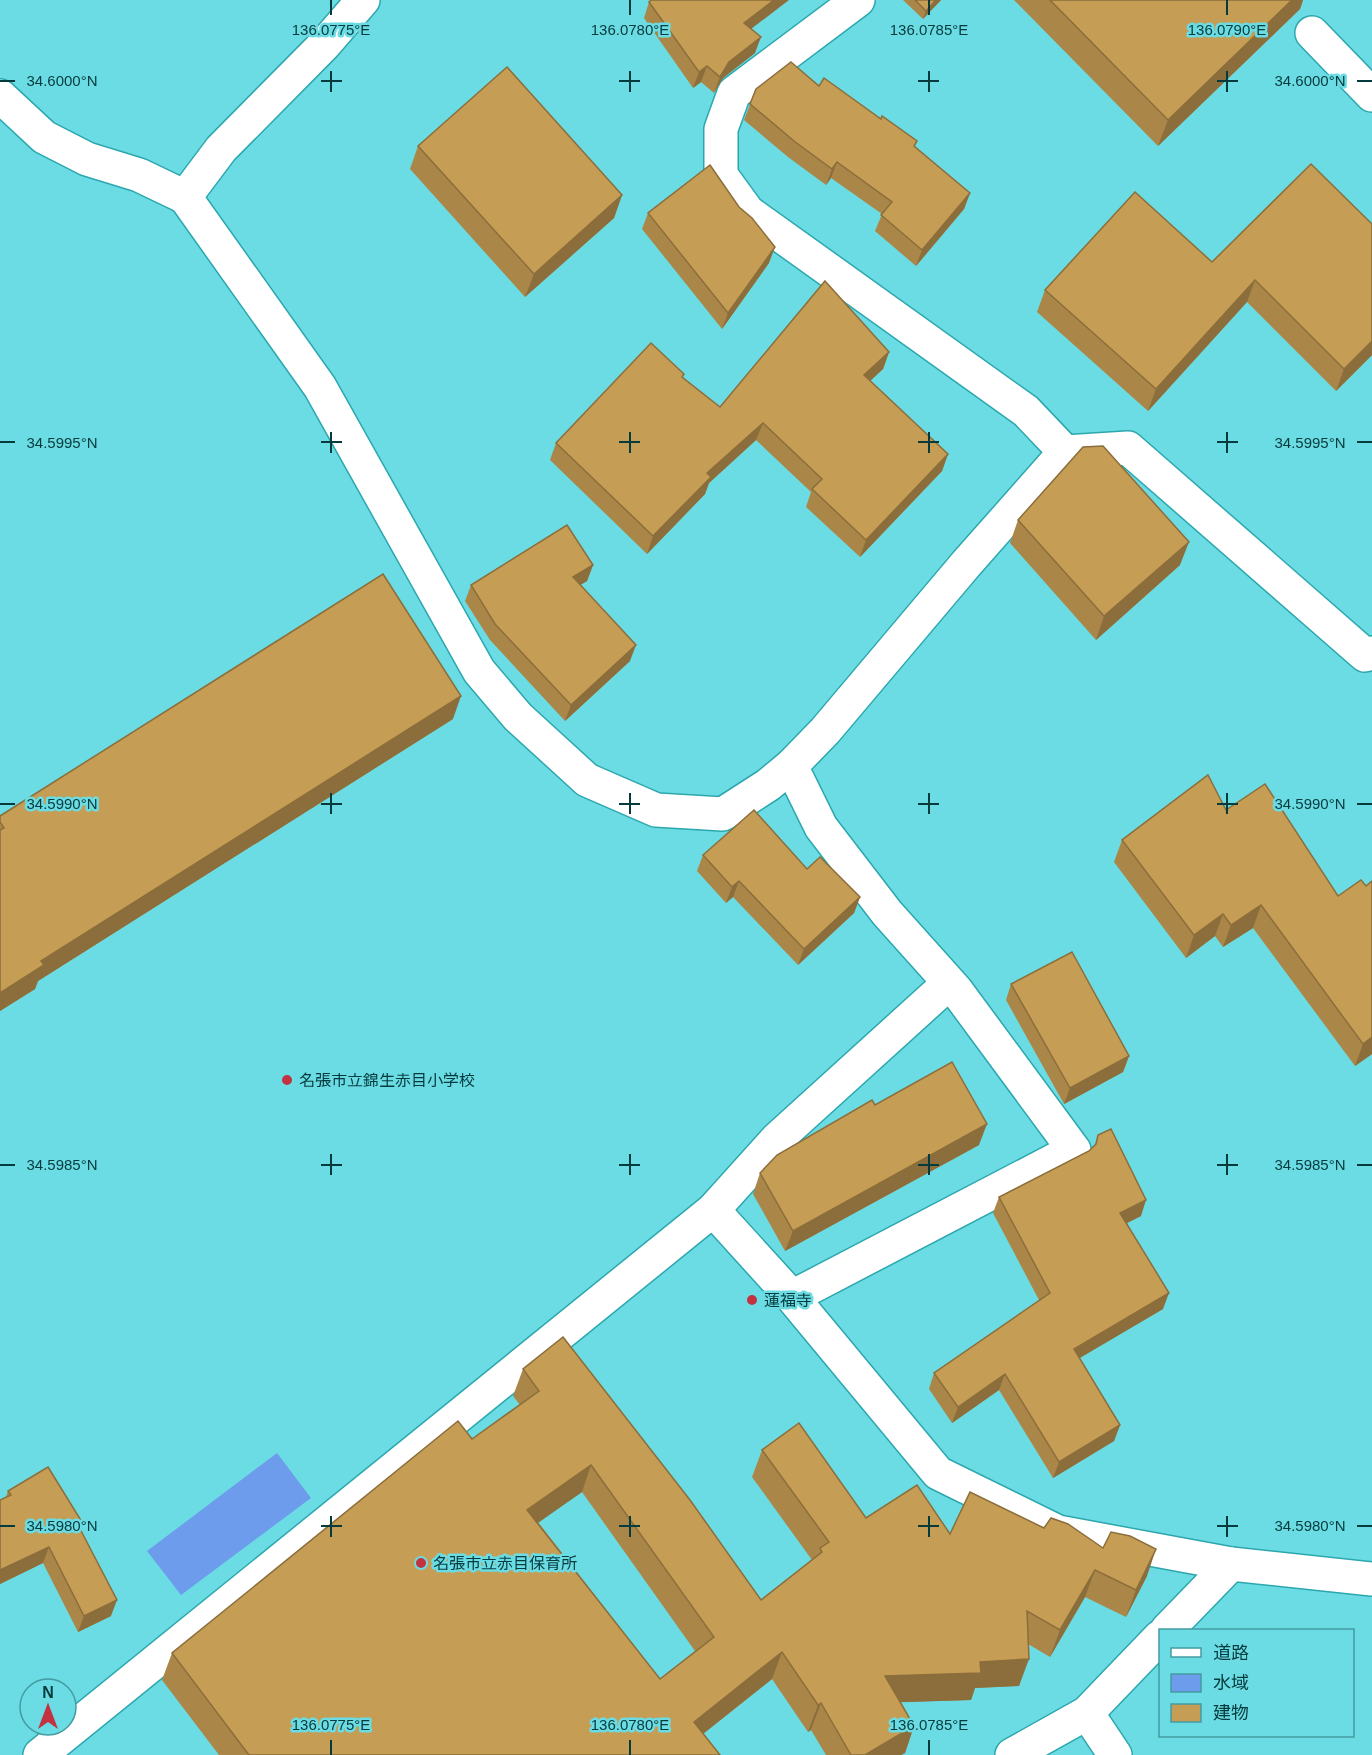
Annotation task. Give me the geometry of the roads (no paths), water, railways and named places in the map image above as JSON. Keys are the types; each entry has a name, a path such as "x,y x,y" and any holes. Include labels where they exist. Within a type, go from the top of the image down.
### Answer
{"street":[{"path":"185,197 221,149 324,45 363,0"},
{"path":"858,0 734,93 721,129 721,175 748,212 1026,411 1065,452"},
{"path":"1312,33 1372,95"},
{"path":"0,96 44,137 87,159 139,175 185,197 320,387 479,671 518,717 587,780 656,810 723,814 768,785 790,766 825,731 966,564 1065,452 1128,448 1365,656 1372,653"},
{"path":"790,766 821,827 887,914 950,983 1074,1150 792,1297"},
{"path":"40,1755 714,1210 777,1139 950,983"},
{"path":"714,1210 792,1297 938,1473 1058,1532 1232,1564 1372,1579"},
{"path":"556,1337 578,1364"},
{"path":"1168,1629 1232,1564"},
{"path":"1012,1755 1087,1713 1159,1639"},
{"path":"1087,1713 1115,1755"}],"water":[{"path":"277,1453 311,1498 181,1595 147,1551"}],"place":[{"name":"名張市立錦生赤目小学校","path":"287,1080"},
{"name":"蓮福寺","path":"752,1300"},
{"name":"名張市立赤目保育所","path":"421,1563"}]}
